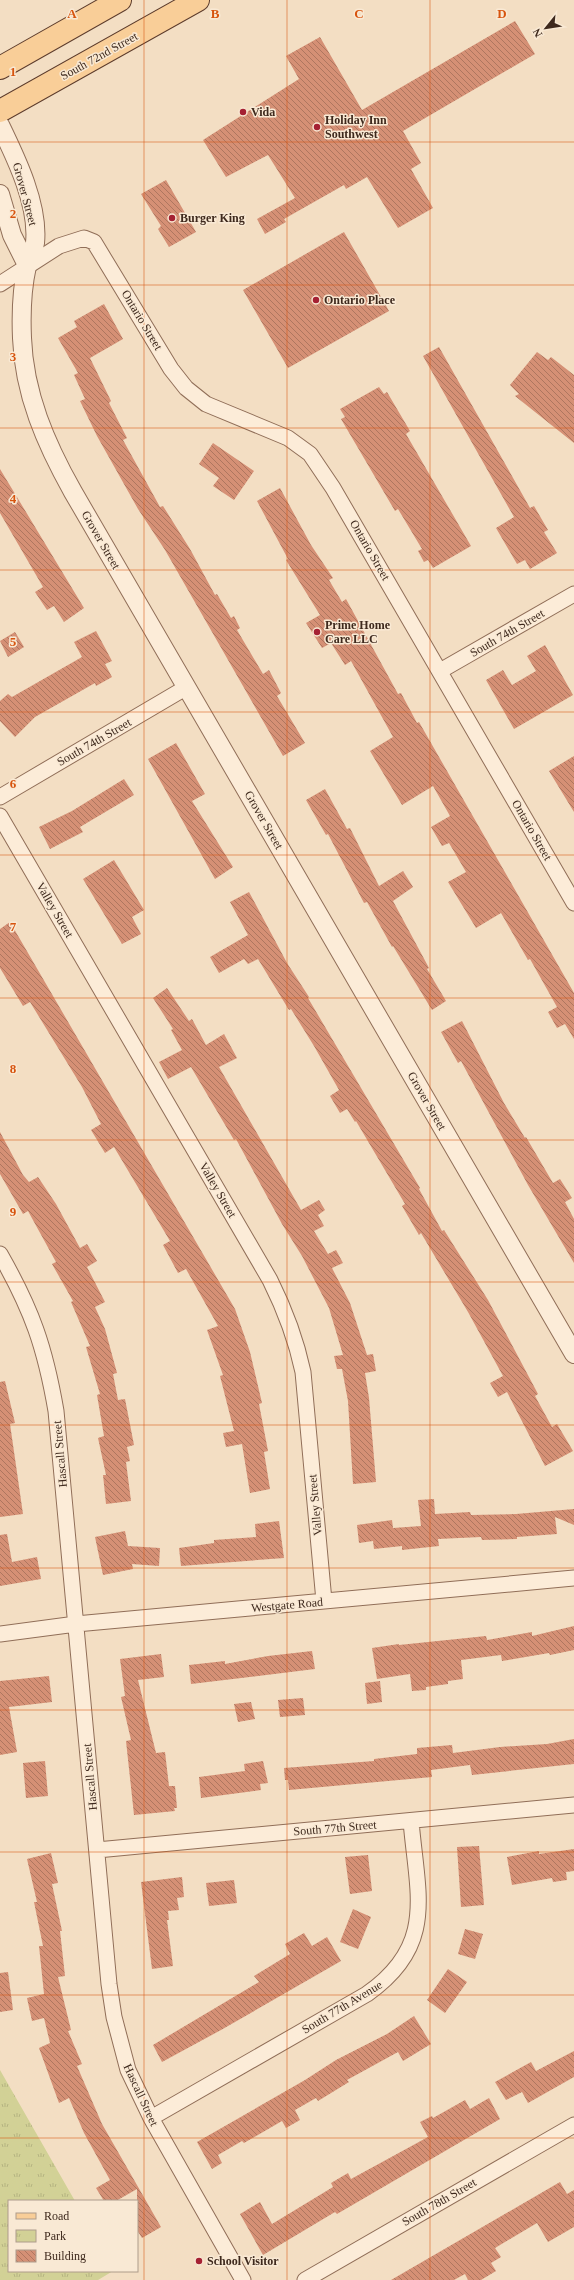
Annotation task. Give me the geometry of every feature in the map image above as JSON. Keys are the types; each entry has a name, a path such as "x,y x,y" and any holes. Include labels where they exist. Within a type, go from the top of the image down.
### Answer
{"main road":[{"path":"0,68 120,0"},
{"name":"South 72nd Street","path":"0,111 198,0"}],"street":[{"name":"Grover Street","path":"0,125 22,175 35,226 34,244 27,265 22,338 28,381 38,421 56,462 574,1354"},
{"name":"Grover Street","path":"0,194 12,235 27,265"},
{"name":"Ontario Street","path":"0,284 27,265 59,246 84,238 98,246 170,368 186,388 206,404 288,438 302,447 317,463 574,902"},
{"name":"South 74th Street","path":"440,671 574,594"},
{"name":"South 74th Street","path":"0,797 187,688"},
{"name":"Valley Street","path":"0,816 270,1280 286,1313 296,1342 303,1372 324,1601"},
{"name":"Hascall Street","path":"0,1254 28,1304 40,1335 49,1367 56,1411 109,1984 114,2017 128,2070 151,2118 243,2280"},
{"name":"Westgate Road","path":"0,1634 76,1624 574,1578"},
{"name":"South 77th Street","path":"97,1850 574,1805"},
{"name":"South 77th Avenue","path":"151,2118 367,1994 396,1970 411,1946 418,1921 411,1820"},
{"name":"South 78th Street","path":"304,2280 574,2125"}],"green space":[{"path":"0,2070 74,2200 8,2200 8,2272 111,2272 98,2280 0,2280"}],"building":[{"name":"Holiday Inn Southwest","path":"515,21 535,54 403,131 421,163 411,169 433,208 398,228 367,177 346,189 344,185 284,219 286,222 265,234 257,219 295,198 268,155 226,177 203,140 299,79 286,56 320,37 362,110"},
{"name":"Burger King","path":"166,180 196,232 169,247 158,229 161,226 141,194"},
{"name":"Ontario Place","path":"344,232 389,311 288,368 243,290"},
{"path":"104,304 123,339 90,358 111,401 109,403 127,438 123,440 160,507 163,506 190,549 215,595 217,594 231,618 234,616 240,628 237,630 263,674 269,670 281,693 277,696 305,743 283,756 165,550 138,509 97,436 80,401 85,399 74,375 78,373 58,338 77,327 74,321"},
{"path":"439,347 530,508 534,506 548,530 544,532 557,553 530,569 525,560 517,564 496,528 514,517 423,356"},
{"path":"537,352 548,360 551,357 574,375 574,443 515,396 519,394 510,385"},
{"path":"379,387 384,394 387,392 410,431 406,434 471,546 433,568 428,560 424,562 418,551 422,549 398,509 395,511 341,419 345,417 340,409"},
{"path":"213,443 254,471 234,500 213,486 219,478 199,464"},
{"path":"0,469 84,608 64,622 54,606 47,610 35,592 43,587 0,513"},
{"path":"280,488 311,545 333,578 329,580 342,602 346,599 398,694 401,693 417,723 419,722 574,993 574,1039 565,1024 557,1028 548,1012 557,1007 530,959 528,960 501,913 476,928 448,882 466,872 449,843 442,846 431,827 450,816 433,786 402,805 370,751 393,737 351,661 345,665 331,643 322,648 306,623 320,615 286,560 288,559 257,501"},
{"path":"96,631 112,661 105,664 112,677 96,686 95,683 35,717 15,737 0,721 0,701 8,694 12,697 82,657 74,642"},
{"path":"15,632 24,647 8,657 0,641"},
{"path":"545,645 573,695 514,729 486,680 503,670 512,685 536,671 527,656"},
{"path":"176,743 205,794 192,801 233,867 215,879 148,759"},
{"path":"574,756 574,812 549,771"},
{"path":"124,779 134,795 80,827 83,832 50,849 39,827 72,811"},
{"path":"325,789 347,829 350,828 379,886 403,871 413,887 393,901 429,968 427,969 446,1001 432,1010 393,946 392,947 367,902 364,903 328,834 326,835 306,800"},
{"path":"114,860 144,910 132,917 141,934 122,944 83,879"},
{"path":"249,892 287,963 309,997 308,998 420,1188 419,1189 442,1231 444,1230 488,1300 538,1394 535,1396 552,1427 557,1424 573,1451 545,1466 507,1392 498,1397 490,1383 503,1376 468,1312 421,1233 419,1235 402,1206 405,1204 356,1121 355,1122 347,1109 340,1113 330,1096 339,1090 314,1046 291,1009 289,1010 258,959 248,964 244,959 219,973 210,957 248,935 230,902"},
{"path":"10,922 235,1309 250,1352 262,1403 259,1404 268,1451 264,1452 270,1489 250,1493 242,1444 226,1447 223,1433 234,1431 220,1376 223,1375 207,1330 218,1326 186,1269 178,1273 163,1245 170,1241 114,1147 105,1153 91,1130 101,1124 82,1087 30,1002 23,1006 0,968 0,929"},
{"path":"167,988 189,1021 192,1019 206,1045 224,1034 237,1058 219,1067 301,1210 319,1200 325,1210 318,1215 324,1226 314,1231 328,1254 336,1250 343,1263 332,1268 350,1303 367,1355 373,1354 376,1371 365,1373 369,1398 376,1482 353,1484 348,1401 342,1369 337,1369 334,1356 343,1355 329,1308 302,1256 282,1224 236,1139 234,1140 191,1067 168,1079 159,1062 182,1050 171,1030 173,1029 153,998"},
{"path":"462,1021 504,1103 525,1138 526,1137 553,1183 560,1179 572,1198 565,1202 574,1219 574,1263 528,1185 461,1061 458,1063 441,1032"},
{"path":"0,1132 23,1175 29,1182 38,1177 56,1204 80,1248 87,1244 97,1261 87,1267 105,1302 95,1307 105,1329 117,1373 113,1374 118,1400 125,1399 134,1445 127,1447 130,1461 126,1462 131,1501 106,1504 103,1475 106,1475 98,1438 104,1436 97,1395 100,1394 86,1347 90,1346 71,1302 73,1301 52,1264 56,1262 28,1211 23,1214 0,1174"},
{"path":"5,1381 15,1423 10,1424 23,1514 0,1517 0,1382"},
{"path":"434,1499 435,1514 470,1512 471,1515 516,1514 574,1509 574,1525 555,1517 557,1534 517,1537 517,1539 482,1540 481,1537 438,1539 439,1546 402,1550 402,1546 374,1549 373,1541 359,1543 357,1525 392,1520 393,1528 421,1526 418,1500"},
{"path":"279,1521 284,1558 181,1566 179,1548 214,1543 214,1540 256,1537 255,1524"},
{"path":"125,1531 128,1546 160,1548 159,1566 132,1564 133,1569 103,1575 95,1537"},
{"path":"7,1534 12,1562 37,1557 41,1579 0,1586 0,1535"},
{"path":"574,1626 574,1650 550,1655 549,1653 502,1661 501,1655 461,1660 463,1679 448,1681 448,1684 426,1687 426,1690 412,1691 410,1674 377,1679 372,1648 486,1636 487,1640 532,1632 532,1636"},
{"path":"312,1651 315,1669 191,1684 189,1665 225,1661 225,1664 268,1656"},
{"path":"161,1654 164,1677 138,1680 156,1753 165,1752 169,1786 175,1786 177,1808 174,1808 175,1811 134,1815 126,1741 131,1740 121,1697 125,1696 120,1659"},
{"path":"49,1676 52,1702 9,1707 17,1752 0,1755 0,1681"},
{"path":"380,1681 382,1702 367,1704 365,1683"},
{"path":"303,1698 305,1715 280,1717 278,1700"},
{"path":"251,1702 255,1719 238,1722 234,1704"},
{"path":"574,1739 574,1764 472,1775 470,1765 431,1770 432,1777 289,1790 288,1780 285,1780 284,1768 374,1761 374,1759 417,1754 417,1748 452,1745 453,1753 500,1747 547,1744"},
{"path":"45,1761 48,1796 26,1798 23,1763"},
{"path":"263,1761 268,1783 260,1784 261,1790 201,1798 199,1777 245,1771 244,1764"},
{"path":"479,1846 484,1905 461,1907 457,1847"},
{"path":"574,1849 574,1871 566,1872 567,1880 553,1882 552,1878 512,1885 507,1857 539,1851 539,1854"},
{"path":"51,1853 58,1883 52,1884 62,1931 60,1931 65,1976 58,1977 71,2030 68,2031 82,2064 77,2066 102,2124 161,2227 142,2238 138,2232 137,2189 118,2200 103,2200 96,2188 110,2180 84,2133 69,2098 59,2103 39,2048 50,2043 44,2018 32,2021 27,1998 44,1994 39,1946 43,1946 34,1902 37,1902 27,1859"},
{"path":"368,1855 372,1891 350,1894 345,1857"},
{"path":"182,1877 184,1897 177,1898 179,1910 168,1911 169,1920 167,1920 173,1966 152,1969 141,1882"},
{"path":"234,1880 237,1903 209,1906 206,1883"},
{"path":"353,1909 371,1917 358,1949 340,1942"},
{"path":"465,1929 483,1934 475,1959 458,1954"},
{"path":"304,1933 312,1946 327,1937 341,1961 162,2062 153,2045 259,1982 254,1976 290,1954 285,1944"},
{"path":"448,1969 467,1982 445,2013 427,2000"},
{"path":"8,1972 13,2010 0,2012 0,1973"},
{"path":"414,2016 431,2044 403,2061 398,2052 347,2080 349,2082 318,2101 316,2098 295,2110 300,2120 286,2128 282,2121 244,2143 242,2141 218,2155 222,2163 212,2169 197,2142 305,2080 336,2060 387,2034"},
{"path":"574,2051 574,2077 528,2103 522,2092 506,2100 495,2082 531,2062 536,2071"},
{"path":"489,2098 500,2119 337,2214 335,2212 263,2255 240,2214 260,2202 272,2224 333,2187 331,2183 348,2173 351,2179 428,2137 420,2122 432,2116 433,2118 465,2100 470,2109"},
{"path":"560,2182 567,2194 574,2190 574,2227 548,2242 537,2223 495,2248 501,2257 491,2263 496,2271 481,2280 468,2280 465,2274 454,2280 391,2280"}],"place":[{"name":"Vida","path":"243,112"},
{"name":"Holiday Inn Southwest","path":"317,127"},
{"name":"Burger King","path":"172,218"},
{"name":"Ontario Place","path":"316,300"},
{"name":"Prime Home Care LLC","path":"317,632"},
{"name":"School Visitor","path":"199,2261"}]}
